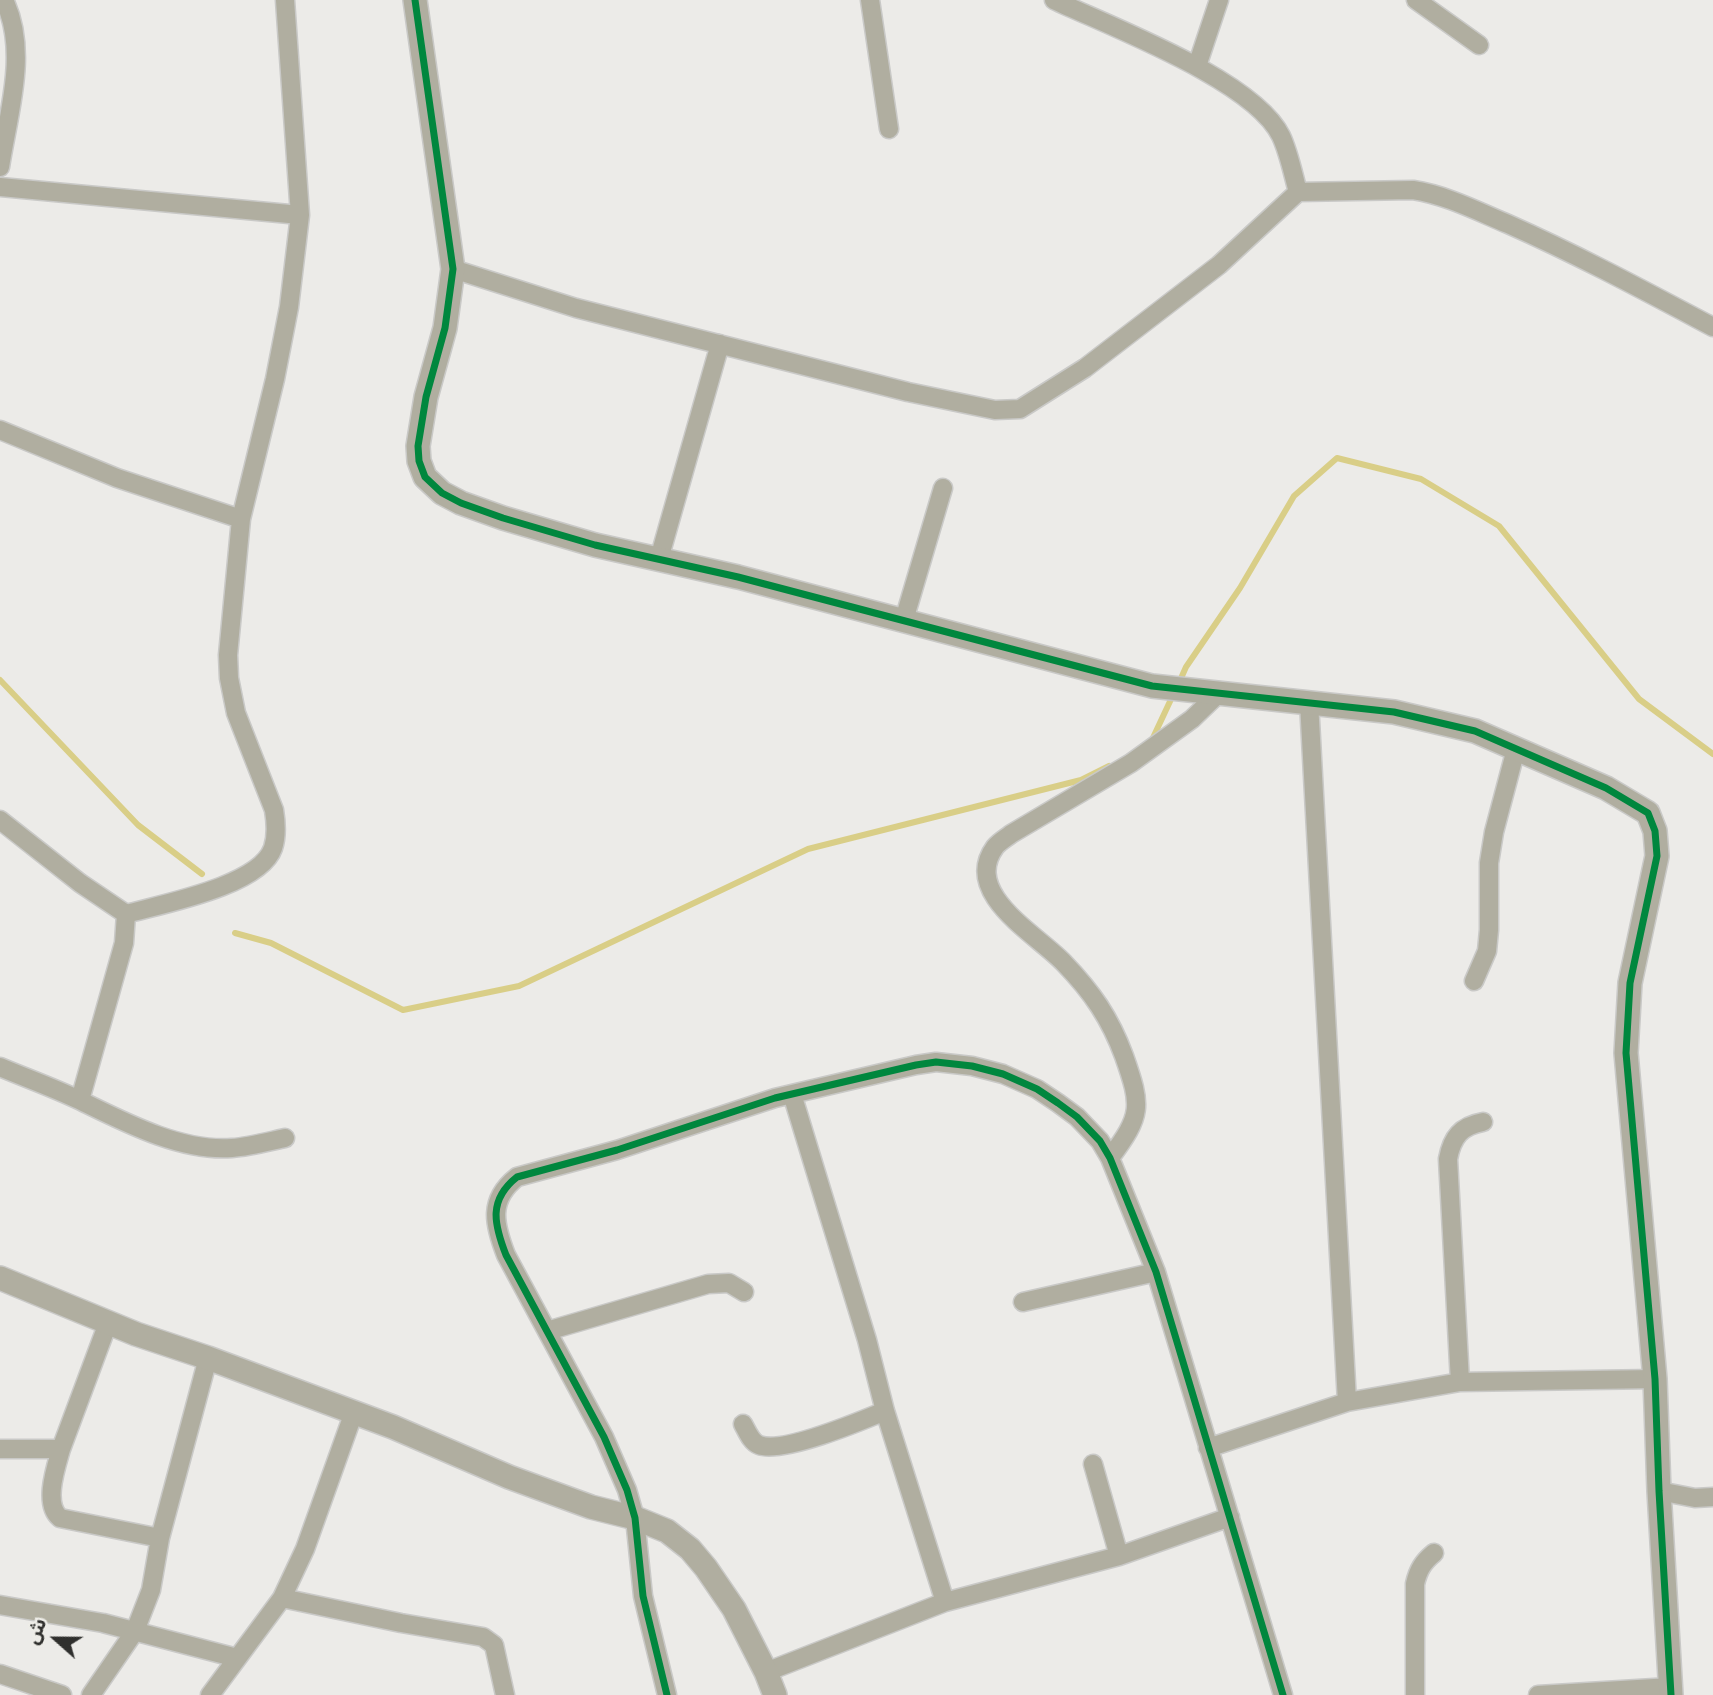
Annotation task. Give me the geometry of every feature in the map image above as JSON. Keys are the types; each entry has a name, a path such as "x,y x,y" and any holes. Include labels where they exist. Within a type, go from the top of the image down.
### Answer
{"street":[{"path":"0,167 17,58 12,17 4,0"},
{"path":"0,820 79,883 127,914 195,896 240,879 259,867 272,849 276,822 274,810 244,738 229,678 231,612 241,519 275,379 289,307 300,215 285,0"},
{"path":"415,0 453,269 445,328 419,434 419,461 425,477 442,493 503,518 595,545 750,580 1152,686 1394,712 1475,732 1606,788 1648,813 1655,831 1657,856 1637,943 1626,1018 1626,1053 1655,1379 1671,1691 1538,1695"},
{"path":"870,0 889,129"},
{"path":"1054,0 1197,66 1238,91 1264,114 1280,135 1298,192"},
{"path":"1197,66 1219,0"},
{"path":"1416,0 1479,44"},
{"path":"0,187 300,215"},
{"path":"453,269 576,308 960,404 995,410 1020,410 1086,368 1219,265 1298,192 1395,189 1428,192 1464,205 1528,233 1713,327"},
{"path":"659,559 720,344"},
{"path":"0,429 117,478 241,519"},
{"path":"904,620 943,488"},
{"path":"1110,1158 1131,1129 1137,1106 1134,1083 1112,1025 1091,993 1063,961 1002,909 991,890 986,872 995,846 1131,763 1192,719 1217,694"},
{"path":"1309,702 1347,1402"},
{"path":"1474,981 1487,951 1489,863 1494,832 1516,749"},
{"path":"80,1100 124,943 127,914"},
{"path":"667,1695 643,1596 635,1518 627,1490 604,1437 501,1242 496,1202 505,1186 517,1177 630,1146 792,1094 936,1062 972,1066 1003,1074 1037,1089 1058,1103 1100,1141 1110,1158 1156,1272 1283,1695"},
{"path":"0,1067 80,1100 129,1125 205,1147 232,1148 285,1138"},
{"path":"792,1094 867,1340 885,1411 945,1602"},
{"path":"1460,1382 1448,1159 1450,1145 1458,1133 1469,1125 1483,1122"},
{"path":"1023,1302 1156,1272"},
{"path":"0,1278 170,1347 208,1358 354,1412 509,1478 591,1507 635,1518 667,1531 690,1549 734,1609 775,1695"},
{"path":"547,1331 708,1284 729,1283 744,1292"},
{"path":"108,1323 61,1449 52,1495 55,1514 83,1524 160,1538"},
{"path":"91,1695 135,1631 151,1590 160,1538 208,1358"},
{"path":"1208,1448 1347,1402 1460,1382 1655,1379"},
{"path":"743,1424 758,1445 773,1447 846,1427 885,1411"},
{"path":"210,1695 282,1598 304,1549 354,1412"},
{"path":"0,1448 61,1449"},
{"path":"1093,1464 1119,1556"},
{"path":"1659,1491 1695,1498 1713,1497"},
{"path":"766,1672 945,1602 1119,1556 1230,1517"},
{"path":"1415,1695 1415,1584 1424,1561 1434,1553"},
{"path":"282,1598 483,1637 494,1645 505,1695"},
{"path":"0,1605 103,1623 237,1658"},
{"path":"0,1674 62,1695"}],"waterway":[{"path":"1178,685 1186,667 1240,588 1294,496 1337,458 1421,479 1499,526 1639,699 1713,754"},
{"path":"0,680 138,825 202,874"},
{"path":"1151,742 1173,695"},
{"path":"235,933 271,943 403,1010 519,986 808,849 1081,780 1109,766"}],"cycle path":[{"path":"415,0 453,269 445,328 426,397 418,446 419,461 425,477 442,493 503,518 595,545 738,577 1152,686 1394,712 1475,731 1606,788 1648,813 1655,831 1657,856 1630,983 1626,1053 1655,1379 1671,1695"},
{"path":"667,1695 643,1596 635,1518 627,1490 604,1437 506,1255 496,1213 501,1195 517,1177 617,1150 775,1098 936,1062 972,1066 1003,1074 1037,1089 1077,1117 1100,1141 1110,1158 1156,1272 1283,1695"}]}
